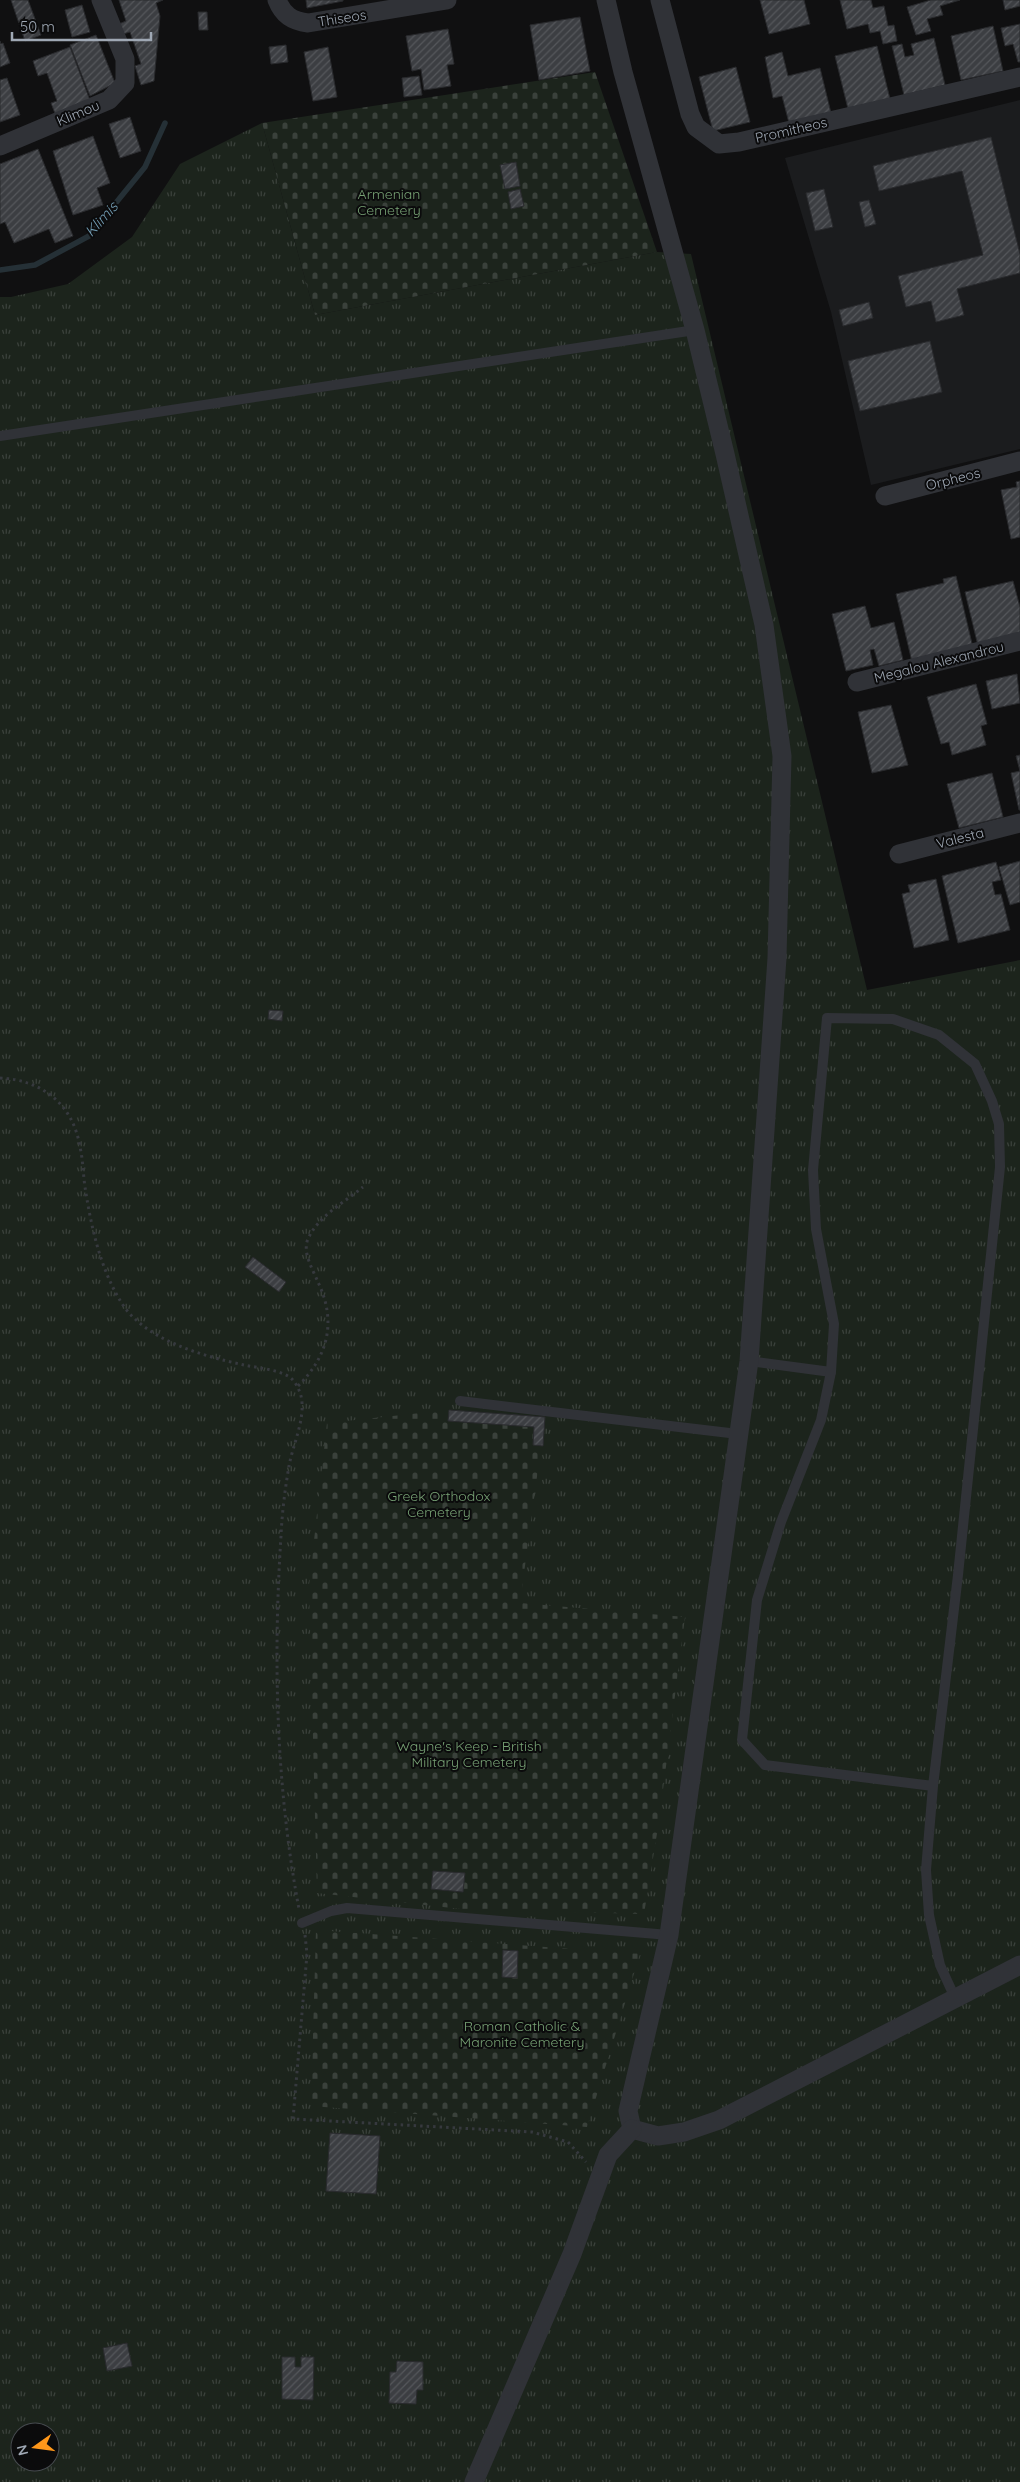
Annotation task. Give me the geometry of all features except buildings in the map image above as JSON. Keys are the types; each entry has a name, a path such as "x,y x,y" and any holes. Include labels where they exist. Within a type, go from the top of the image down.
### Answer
{"street":[{"name":"Klimou","path":"0,146 109,100 125,83 125,59 101,0"},
{"name":"Thiseos","path":"277,0 283,12 290,18 308,23 447,0"},
{"path":"606,0 623,72 694,330 764,625 782,756 777,958 749,1361 669,1935 628,2111 632,2129"},
{"name":"Promitheos","path":"660,0 690,114 696,127 713,142 726,144 739,142 1020,78"},
{"name":"Orpheos","path":"885,496 1020,462"},
{"name":"Megalou Alexandrou","path":"857,682 1020,641"},
{"name":"Valesta","path":"899,854 1020,823"},
{"path":"632,2129 658,2136 684,2132 719,2120 1020,1965"},
{"path":"474,2482 572,2254 608,2155 632,2129"}],"lane":[{"path":"0,436 694,330"},
{"path":"932,1786 765,1765 742,1740 757,1600 781,1522 821,1420 831,1372 834,1324 816,1229 813,1170 827,1018 893,1019 939,1035 975,1064 992,1101 999,1124 999,1177 958,1574 932,1786 926,1870 929,1914 940,1965 955,1998"},
{"path":"749,1361 831,1372"},
{"path":"460,1401 738,1434"},
{"path":"302,1923 331,1911 348,1908 669,1935"}],"path":[{"path":"0,1078 15,1079 42,1089 57,1098 68,1110 75,1125 80,1146 85,1187 101,1257 111,1286 124,1307 140,1324 162,1339 231,1362 290,1377 298,1386 302,1408 289,1466 282,1524 276,1657 285,1818 307,1954 293,2119 539,2134 568,2142 576,2149 599,2184"},
{"path":"298,1386 308,1376 324,1349 329,1320 326,1302 307,1252 307,1241 318,1223 363,1186"}],"shaded area":[{"path":"1020,100 1020,449 871,485 831,312 785,158"}],"green space":[{"name":"Armenian Cemetery","path":"595,72 657,252 315,315 262,123"},
{"name":"Greek Orthodox Cemetery","path":"262,123 315,315 657,252 691,254 867,990 1020,960 1020,2482 0,2482 0,297 11,297 68,284 132,237 180,164"},
{"name":"Wayne's Keep - British Military Cemetery","path":"449,1410 545,1417 520,1603 685,1617 659,1821 644,1914 461,1909 317,1893 309,1586 327,1423"},
{"name":"Roman Catholic & Maronite Cemetery","path":"316,1930 640,1954 587,2127 311,2106"}],"waterway":[{"name":"Klimis","path":"0,270 35,265 89,236 145,167 165,123"}]}
